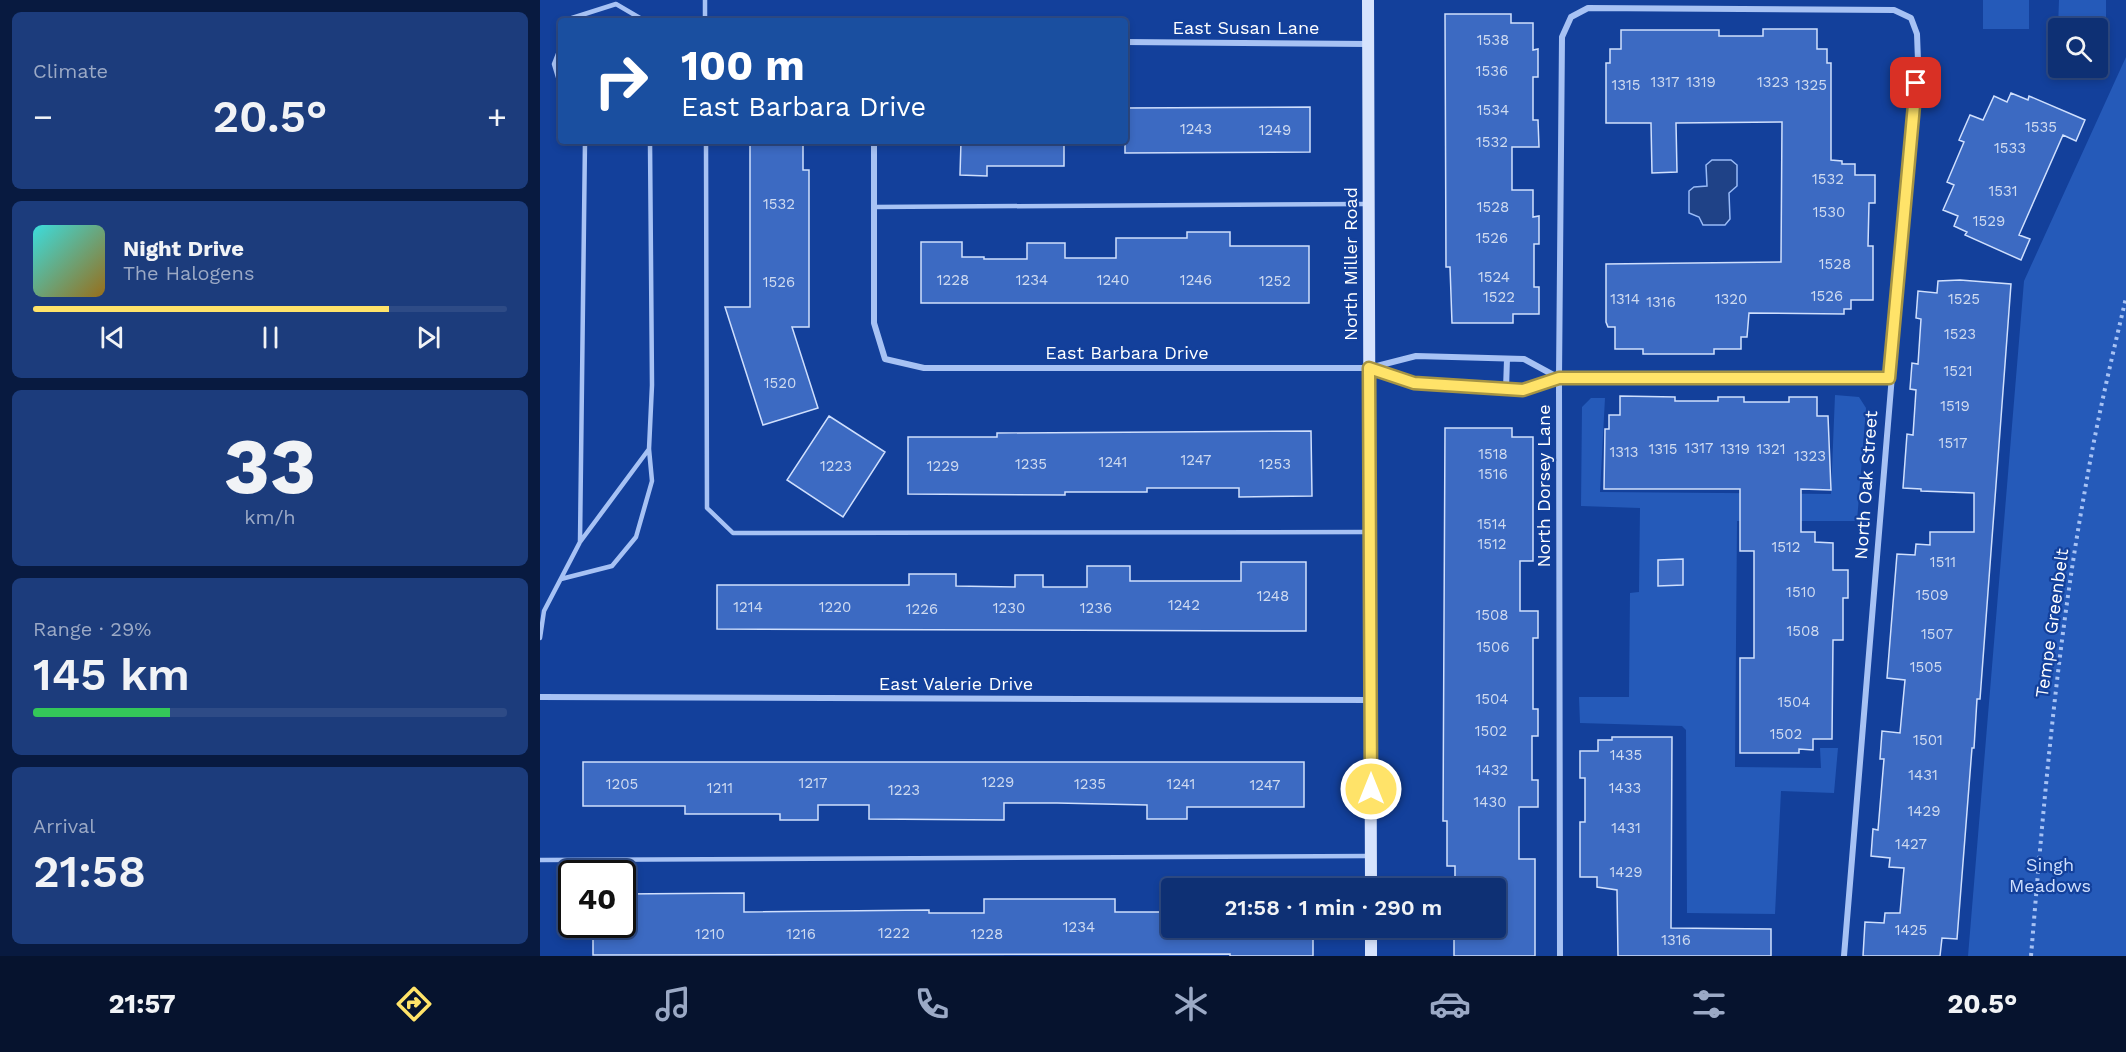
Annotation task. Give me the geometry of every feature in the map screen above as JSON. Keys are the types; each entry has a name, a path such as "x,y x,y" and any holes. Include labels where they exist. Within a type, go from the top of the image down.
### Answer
{"street":[{"name":"North Miller Road","path":"1368,0 1371,878"},
{"name":"North Dorsey Lane","path":"1560,956 1559,378 1562,37 1570,17 1588,8 1894,10 1911,18"},
{"name":"North Oak Street","path":"1844,956 1889,378 1918,61 1917,34 1911,18"},
{"name":"East Susan Lane","path":"1128,42 1368,44"},
{"path":"874,144 874,207"},
{"name":"East Barbara Drive","path":"874,207 874,323 885,359 924,368 1369,368 1416,356 1524,359 1559,378"},
{"path":"1506,389 1507,359"},
{"name":"East Barbara Drive","path":"1369,368 1414,383 1523,390 1559,378 1889,378"},
{"name":"East Valerie Drive","path":"540,697 1372,700"},
{"path":"1371,938 1371,956"}],"lane":[{"path":"705,0 705,18"},
{"path":"572,18 616,4 640,18"},
{"path":"558,54 554,64 558,77"},
{"path":"580,542 585,144"},
{"path":"561,579 612,566 636,537 652,481 650,449 652,385 650,144"},
{"path":"706,144 707,508 733,533 1370,532"},
{"path":"874,207 1368,204"},
{"path":"540,638 544,611 580,542 650,449"},
{"path":"540,860 1371,856"}],"path":[{"name":"Tempe Greenbelt","path":"2031,956 2046,781 2064,623 2085,490 2126,298"}],"green space":[{"path":"1983,0 2029,0 2029,29 1983,29"},
{"path":"2059,0 2106,0 2106,18 2058,18"},
{"name":"Singh Meadows","path":"2126,57 2126,956 1968,956 2024,281"},
{"path":"1835,395 1859,397 1866,408 1857,521 1737,521 1735,767 1821,768 1820,748 1838,748 1834,793 1781,791 1775,914 1687,913 1686,730 1682,726 1580,723 1579,697 1629,697 1630,593 1639,592 1640,508 1581,506 1582,407 1591,398 1605,398 1600,492 1831,494"}],"shaded area":[{"path":"1712,160 1731,160 1737,165 1737,186 1729,193 1730,219 1725,225 1703,225 1699,217 1689,213 1689,191 1694,187 1707,186 1706,165"}],"building":[{"path":"1445,14 1511,14 1511,23 1533,23 1533,50 1538,49 1538,77 1533,77 1533,120 1538,120 1539,147 1512,147 1512,190 1533,190 1533,217 1539,216 1539,244 1534,244 1534,287 1539,287 1539,314 1513,314 1513,323 1452,323 1450,267 1446,267"},
{"path":"1763,29 1817,29 1817,49 1827,49 1827,63 1831,63 1831,160 1842,161 1842,164 1855,164 1855,175 1875,175 1875,203 1869,203 1868,246 1873,246 1873,300 1851,300 1851,309 1844,309 1844,314 1749,313 1747,337 1741,337 1741,349 1714,349 1714,354 1643,354 1643,349 1615,349 1615,327 1608,327 1606,322 1606,264 1781,262 1782,122 1676,123 1677,172 1652,173 1651,123 1606,123 1606,63 1610,63 1610,49 1621,49 1621,30 1719,30 1719,36 1763,36"},
{"path":"2011,93 2028,100 2029,96 2085,120 2076,141 2063,135 2019,235 2030,239 2021,260 1965,235 1967,232 1954,226 1958,216 1943,210 1954,185 1947,182 1964,142 1959,140 1970,115 1983,120 1994,96 2007,102"},
{"path":"1310,107 1310,152 1125,153 1125,144 1128,144 1128,108"},
{"path":"750,144 803,144 803,170 809,170 809,327 792,327 818,408 763,425 725,307 750,307"},
{"path":"961,144 1064,144 1064,166 987,166 987,176 960,175"},
{"path":"1187,232 1230,232 1230,246 1309,246 1309,303 921,303 921,242 962,242 962,257 984,257 984,259 1027,259 1027,243 1065,243 1065,258 1116,258 1116,238 1187,238"},
{"path":"1960,280 2011,284 1980,699 1977,699 1974,748 1972,748 1957,939 1942,938 1940,956 1863,956 1865,922 1884,923 1885,913 1900,913 1904,868 1889,867 1890,858 1871,856 1873,829 1878,830 1884,759 1880,759 1882,731 1900,733 1905,680 1887,678 1897,554 1915,555 1916,544 1930,545 1930,532 1974,532 1974,493 1903,488 1907,434 1913,435 1916,390 1910,389 1912,363 1918,364 1921,319 1916,318 1918,291 1937,293 1938,281"},
{"path":"1620,396 1675,397 1675,401 1718,401 1718,397 1744,397 1744,402 1789,402 1789,397 1817,397 1817,416 1828,416 1831,490 1801,489 1801,532 1815,532 1815,542 1833,543 1833,570 1848,570 1848,598 1843,598 1843,640 1833,640 1832,739 1813,739 1813,750 1799,749 1799,753 1740,753 1740,658 1754,658 1754,551 1740,551 1740,489 1604,489 1605,429 1609,429 1609,415 1620,415"},
{"path":"829,416 885,452 843,517 787,480"},
{"path":"1445,428 1512,428 1512,437 1533,437 1533,561 1520,561 1520,611 1538,611 1538,638 1533,638 1533,709 1538,709 1538,736 1532,736 1532,780 1538,780 1538,807 1519,807 1519,859 1535,859 1535,956 1454,956 1454,938 1506,938 1506,878 1455,878 1455,866 1447,866 1447,821 1443,821"},
{"path":"1311,431 1312,496 1239,497 1239,488 1147,488 1147,492 1065,492 1065,495 908,494 908,437 997,437 997,433"},
{"path":"1683,559 1683,585 1658,586 1658,560"},
{"path":"1241,562 1306,562 1306,631 717,629 717,585 909,585 909,574 956,574 956,586 1015,587 1015,575 1043,575 1043,587 1087,587 1087,566 1130,566 1130,581 1241,581"},
{"path":"1612,737 1672,737 1671,928 1771,929 1771,956 1618,956 1617,890 1597,887 1597,877 1580,877 1580,822 1585,822 1585,778 1580,778 1580,751 1598,751 1598,740 1612,740"},
{"path":"583,762 1304,762 1304,807 1187,807 1187,819 1147,819 1147,805 1004,803 1004,820 869,819 869,805 818,805 818,820 780,820 780,814 685,814 685,806 583,806"},
{"path":"744,893 744,912 929,910 929,913 984,913 984,899 1115,899 1115,912 1161,912 1161,938 1313,938 1313,956 1230,956 1230,954 593,955 593,938 636,938 636,894"}],"route":[{"path":"1371,789 1369,368 1414,383 1523,390 1559,378 1889,378 1916,83"}]}
